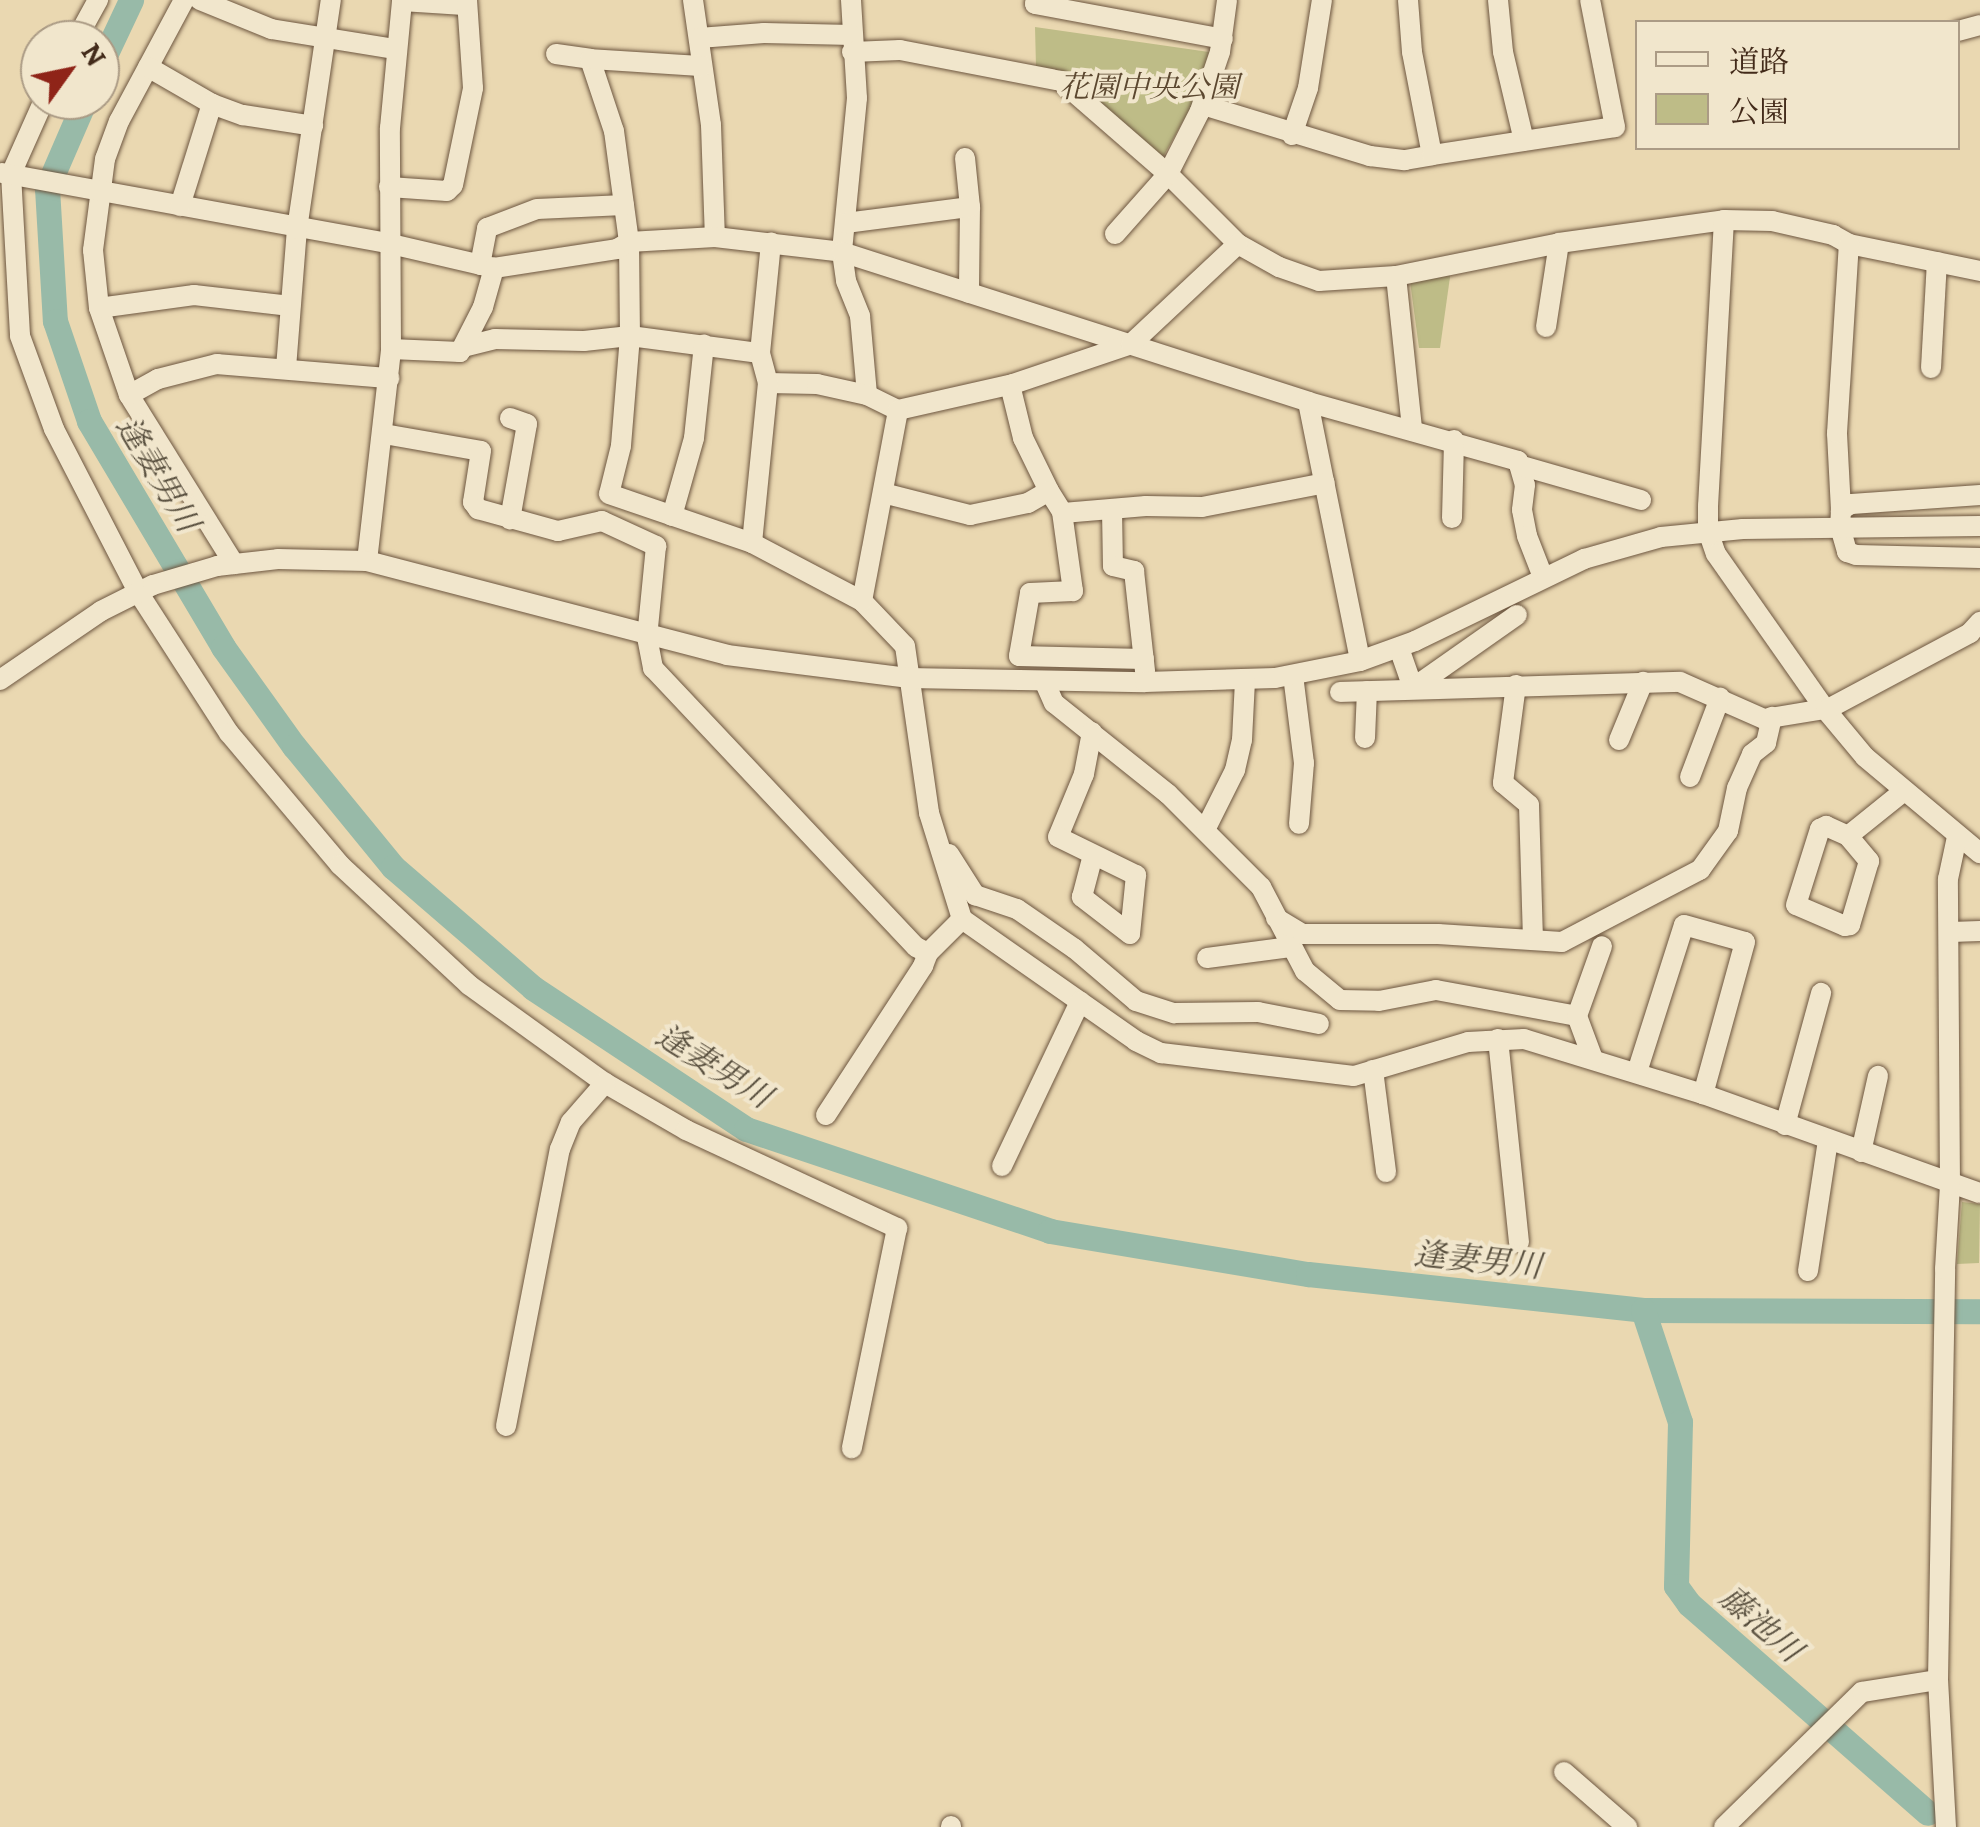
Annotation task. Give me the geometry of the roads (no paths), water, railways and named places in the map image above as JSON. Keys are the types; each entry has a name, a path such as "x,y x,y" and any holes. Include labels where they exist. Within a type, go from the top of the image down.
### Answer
{"street":[{"path":"184,0 119,121 89,188 93,250 100,308 128,395 226,565"},
{"path":"200,0 240,20 395,49"},
{"path":"286,368 297,229 330,0"},
{"path":"693,0 711,125 715,237"},
{"path":"851,0 856,115 842,252 846,282 860,316 866,395"},
{"path":"1036,0 1036,4 1223,39"},
{"path":"1115,234 1168,174 1203,105 1223,39 1228,0"},
{"path":"1292,135 1308,88 1322,0"},
{"path":"1408,0 1412,52 1432,155"},
{"path":"1498,0 1503,52 1524,141"},
{"path":"1203,105 1292,135 1370,156 1405,160 1615,127 1590,0"},
{"path":"367,561 391,350 389,187 395,49 402,1 465,3 473,46 473,88 453,185 447,190 389,187"},
{"path":"699,38 764,33 900,50 1061,80 1168,174 1238,244 1280,267 1320,280 1396,276 1559,244 1724,220 1772,221 1849,244 1980,271"},
{"path":"556,54 702,66"},
{"path":"590,59 614,131 629,242 630,336 621,446 602,522"},
{"path":"148,67 212,104 244,115 313,126"},
{"path":"180,206 212,104"},
{"path":"35,120 11,174 6,259 20,336 44,404 229,732 340,866 469,985 605,1083 686,1130 897,1228 852,1448"},
{"path":"965,158 970,207 969,292"},
{"path":"11,174 391,244 487,266 616,248 629,242 715,237 842,252 1308,402 1463,443 1519,465 1640,500"},
{"path":"467,346 487,266 487,228 537,209 624,205"},
{"path":"846,223 970,207"},
{"path":"1724,220 1708,531 1722,569 1825,710 1865,757 1957,837 1980,852"},
{"path":"752,543 768,383 760,354 771,243"},
{"path":"768,383 817,384 866,395 898,410 1010,385 1131,344 1238,244"},
{"path":"1546,327 1559,244"},
{"path":"1849,244 1836,433 1847,552 1980,558"},
{"path":"1931,368 1937,262"},
{"path":"1396,276 1412,429"},
{"path":"100,308 194,295 290,306"},
{"path":"391,350 460,352 467,346 495,340 584,341 630,336 760,354"},
{"path":"672,516 694,438 704,345"},
{"path":"128,395 158,379 216,364 389,378"},
{"path":"1010,385 1022,438 1062,512 1072,592 1030,593 1018,656 1144,659"},
{"path":"1308,402 1360,661"},
{"path":"862,602 898,410"},
{"path":"510,418 527,424 510,519"},
{"path":"384,434 481,451 474,507 558,531 602,522 656,546 648,636 652,668 916,947 928,953"},
{"path":"1452,518 1463,443"},
{"path":"1519,465 1527,536 1543,577"},
{"path":"1062,512 1202,507 1326,483"},
{"path":"883,493 970,514 1028,503 1049,491"},
{"path":"609,494 752,543 862,602 905,646 934,832 962,919 1136,1041 1161,1053 1354,1076 1468,1042 1524,1039 1703,1094 1980,1193"},
{"path":"1841,518 1870,500 1980,495"},
{"path":"1112,510 1114,566 1134,570 1146,682"},
{"path":"0,680 100,611 146,589 226,565 278,559 367,561 727,655 908,678 1045,684 1244,680 1360,661 1398,648 1543,577 1625,546 1708,531 1841,518 1980,526"},
{"path":"1340,692 1414,688 1516,615"},
{"path":"1398,648 1419,693 1516,685 1688,683 1764,719 1825,710 1970,633 1980,622"},
{"path":"1293,675 1304,763 1298,824"},
{"path":"1206,828 1234,770 1242,740 1244,680"},
{"path":"1619,740 1643,682"},
{"path":"1045,684 1054,703 1206,828 1261,886 1305,971 1340,1000 1379,1001 1436,990 1577,1016"},
{"path":"1516,685 1503,783 1528,805 1533,940"},
{"path":"1365,738 1367,691"},
{"path":"1690,777 1720,698"},
{"path":"1276,918 1303,934 1562,942 1700,870 1728,831 1737,788 1752,754 1766,743 1772,717"},
{"path":"1092,732 1084,774 1058,837 1092,855"},
{"path":"1848,836 1904,791"},
{"path":"1826,826 1848,836 1869,862 1850,924 1845,926 1796,905 1820,829 1826,826"},
{"path":"934,832 975,894 1017,909 1074,949 1136,1002 1174,1013 1258,1012 1319,1024"},
{"path":"1946,1827 1938,1680 1950,1185 1948,879 1957,837"},
{"path":"826,1115 928,953 962,919"},
{"path":"1637,1072 1684,925 1745,942 1703,1094"},
{"path":"1950,932 1980,931"},
{"path":"1593,1059 1577,1016 1602,946"},
{"path":"1207,958 1290,947"},
{"path":"1785,1126 1821,993"},
{"path":"1002,1166 1080,1002"},
{"path":"1498,1039 1520,1242"},
{"path":"1373,1070 1386,1172"},
{"path":"1860,1152 1878,1076"},
{"path":"506,1426 560,1149 572,1122 605,1083"},
{"path":"1808,1271 1828,1140"},
{"path":"1724,1827 1862,1692 1938,1680"},
{"path":"1564,1772 1627,1827"}],"waterway":[{"name":"逢妻男川","path":"120,23 131,0"},
{"name":"逢妻男川","path":"76,120 47,188 55,321 89,421 223,647 294,746 393,867 533,988 746,1129 1050,1231 1308,1274 1643,1310 1980,1311"},
{"name":"藤池川","path":"1643,1310 1680,1422 1676,1586 1689,1604 1928,1813"}],"park label":[{"name":"花園中央公園","path":"1149,87"}]}
